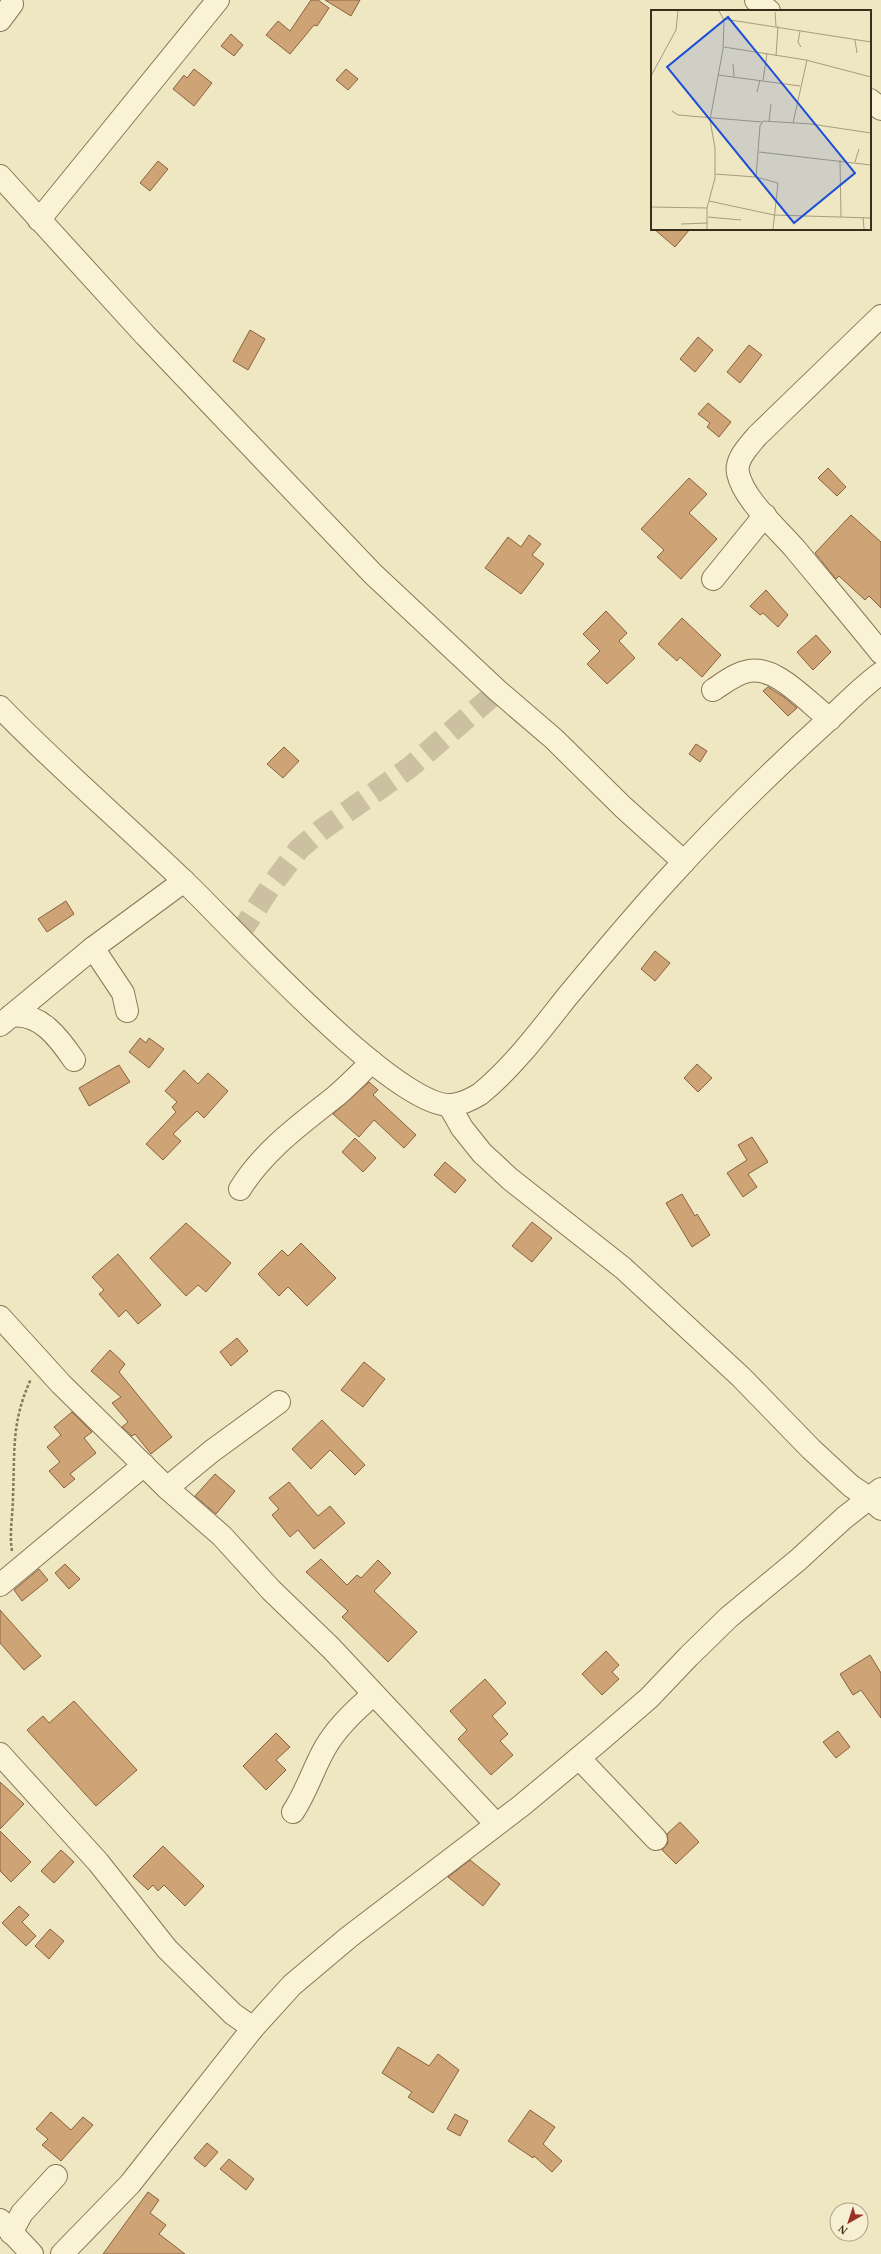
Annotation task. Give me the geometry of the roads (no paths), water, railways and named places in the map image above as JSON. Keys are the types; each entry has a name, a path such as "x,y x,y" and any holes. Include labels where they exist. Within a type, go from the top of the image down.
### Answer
{"street":[{"path":"39,220 218,0"},
{"path":"756,0 768,10"},
{"path":"871,101 881,109"},
{"path":"0,176 144,335 372,574 498,691 554,739 629,812 684,862"},
{"path":"881,316 771,421 745,451 738,464 737,472 743,487 765,516 881,653"},
{"path":"713,579 765,516"},
{"path":"713,690 731,678 749,670 762,671 781,679 830,719"},
{"path":"0,707 50,756 184,881 343,1039 372,1062 432,1102 449,1105 465,1102 478,1095 504,1070 684,862 775,769 881,673"},
{"path":"5,1021 93,948 184,881"},
{"path":"93,948 123,993 127,1011"},
{"path":"5,1021 18,1015 41,1023 59,1040 74,1060"},
{"path":"240,1189 250,1172 273,1148 338,1094 372,1062"},
{"path":"62,2254 145,2166 253,2028 292,1985 343,1942 579,1758 649,1698 729,1617 877,1499 851,1486 811,1450 740,1377 622,1268 510,1179 482,1153 467,1134 449,1105"},
{"path":"0,1317 40,1361 167,1488 222,1536 271,1590 331,1648 373,1695 496,1824"},
{"path":"167,1488 218,1446 279,1402"},
{"path":"0,1585 144,1465"},
{"path":"293,1812 307,1788 325,1747 347,1718 373,1695"},
{"path":"0,1754 98,1862 167,1948 233,2014 253,2028"},
{"path":"579,1758 656,1839"},
{"path":"32,2254 6,2226 22,2213 56,2176"}],"tunnel":[{"path":"239,935 271,886 299,849 320,831 409,768 498,691"}]}
